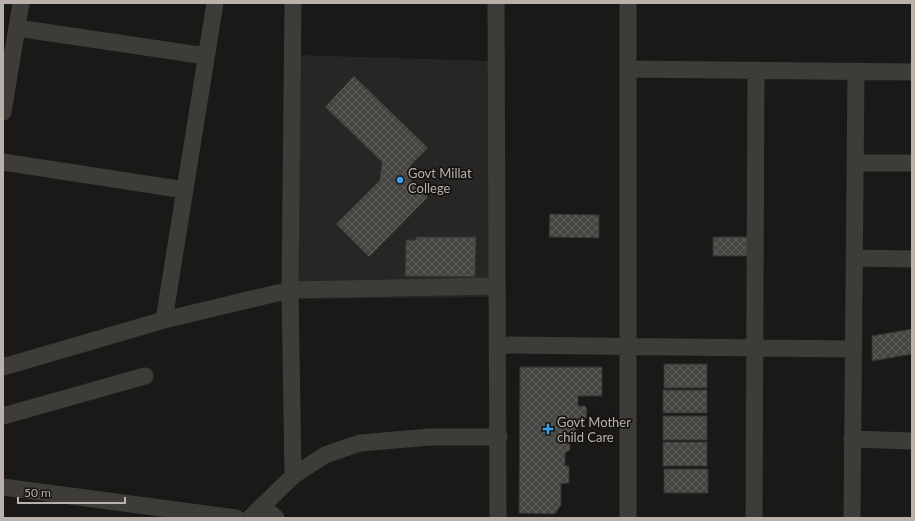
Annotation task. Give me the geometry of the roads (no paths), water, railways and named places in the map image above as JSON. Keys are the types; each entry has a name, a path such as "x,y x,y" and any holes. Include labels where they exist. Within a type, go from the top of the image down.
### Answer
{"street":[{"path":"3,112 21,3"},
{"path":"164,320 215,3"},
{"path":"293,3 290,290 293,476"},
{"path":"496,3 498,518"},
{"path":"628,3 628,518"},
{"path":"17,28 206,56"},
{"path":"628,69 912,72"},
{"path":"754,518 756,70"},
{"path":"852,518 856,71"},
{"path":"3,162 185,190"},
{"path":"855,163 912,163"},
{"path":"854,258 912,259"},
{"path":"3,368 164,320 290,290 497,286"},
{"path":"497,345 853,349"},
{"path":"3,416 146,376"},
{"path":"250,518 293,476 325,455 360,443 430,437 498,437"},
{"path":"852,439 912,441"},
{"path":"3,488 161,513 236,518"},
{"path":"262,506 276,518"}],"place":[{"name":"Govt Millat College","path":"400,180"},
{"name":"Govt Mother child Care","path":"548,429"}]}
